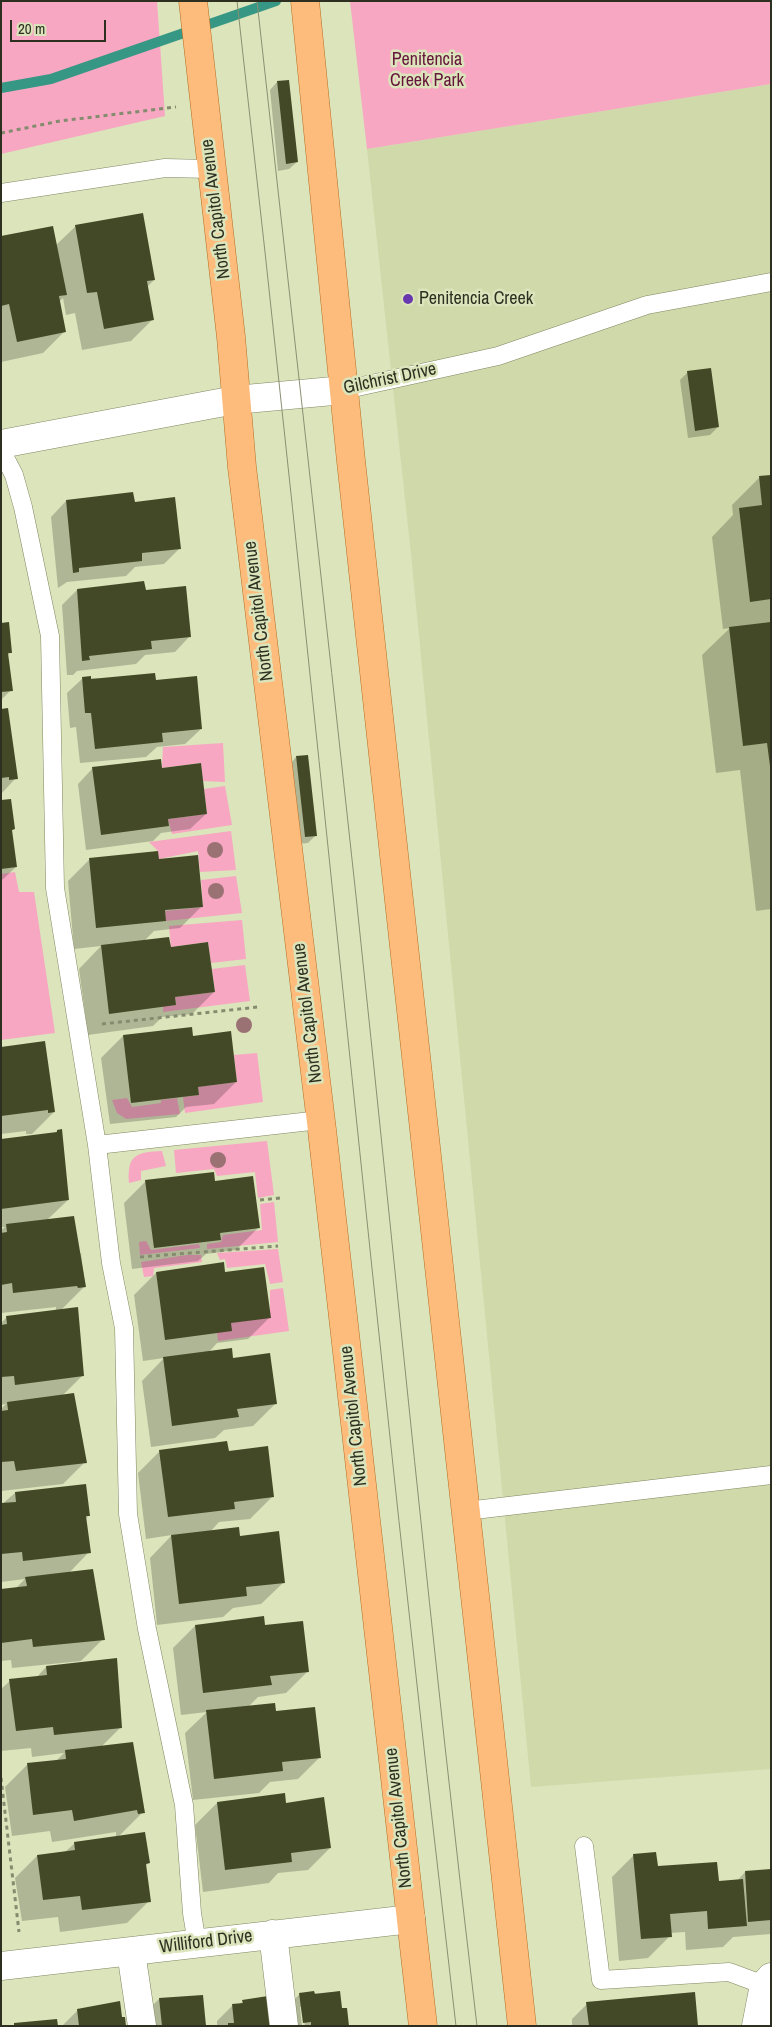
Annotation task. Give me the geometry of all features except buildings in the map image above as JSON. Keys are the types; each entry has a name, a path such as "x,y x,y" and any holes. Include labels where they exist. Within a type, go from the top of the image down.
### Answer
{"main road":[{"name":"North Capitol Avenue","path":"193,1 231,337 235,400 320,1120 423,2026"},
{"path":"305,1 344,390 522,2026"}],"street":[{"name":"Gilchrist Drive","path":"1,444 235,400 344,390"},
{"name":"Williford Drive","path":"1,1966 411,1919"},
{"path":"273,1934 284,2026"},
{"path":"131,1952 142,2026"},
{"path":"756,2026 768,1981"}],"lane":[{"path":"1,193 165,168 211,169"},
{"name":"Gilchrist Drive","path":"344,390 498,356 647,305 771,282"},
{"path":"1,450 14,475 23,507 50,636 55,888 97,1145 111,1264 124,1328 128,1514 147,1629 184,1804 192,1913 197,1944"},
{"path":"97,1145 320,1120"},
{"path":"466,1511 771,1474"},
{"path":"584,1846 601,1980 730,1972 768,1981"}],"path":[{"path":"1,133 60,121 173,108"},
{"path":"77,1027 258,1007"},
{"path":"260,1200 280,1198"},
{"path":"140,1257 278,1246"},
{"path":"1,1778 20,1932"}],"shaded area":[{"path":"771,84 771,1769 531,1787 411,554 367,149"}],"green space":[{"path":"1,1 157,1 165,116 1,154"},
{"name":"Penitencia Creek Park","path":"350,1 771,1 771,84 367,149"},
{"path":"223,743 225,782 203,781 201,763 162,768 163,747"},
{"path":"225,786 232,825 172,834 168,819 207,814 204,789"},
{"path":"231,831 236,870 200,872 198,851 159,859 158,851 149,842"},
{"path":"15,872 19,892 34,892 55,1033 1,1040 1,874"},
{"path":"236,876 242,913 166,921 165,911 203,907 201,880"},
{"path":"242,920 246,959 211,963 208,942 171,947 169,926"},
{"path":"245,965 250,1001 163,1012 163,1006 176,1005 175,997 215,992 212,969"},
{"path":"257,1053 263,1102 185,1113 183,1097 199,1095 198,1087 237,1082 234,1055"},
{"path":"127,1098 132,1107 161,1103 161,1100 177,1098 180,1114 126,1119 117,1113 112,1100"},
{"path":"267,1141 274,1195 258,1198 255,1172 217,1176 214,1169 176,1173 174,1150"},
{"path":"162,1151 166,1166 141,1171 141,1180 129,1183 130,1166 135,1157 146,1152"},
{"path":"274,1202 278,1242 207,1249 207,1244 221,1242 223,1235 262,1230 260,1204"},
{"path":"146,1241 151,1250 199,1244 200,1248 140,1255 139,1242"},
{"path":"278,1249 283,1282 270,1284 265,1264 227,1268 225,1259 220,1260 217,1253"},
{"path":"187,1255 201,1255 202,1262 154,1268 153,1276 144,1277 141,1262"},
{"path":"283,1288 289,1331 218,1341 217,1333 231,1323 270,1315 270,1290"}],"waterway":[{"path":"1,88 51,79 276,1"}],"tram line":[{"path":"237,1 399,1520 456,2026"},
{"path":"257,1 344,784 429,1603 477,2026"}],"place":[{"name":"Penitencia Creek","path":"408,299"}]}
